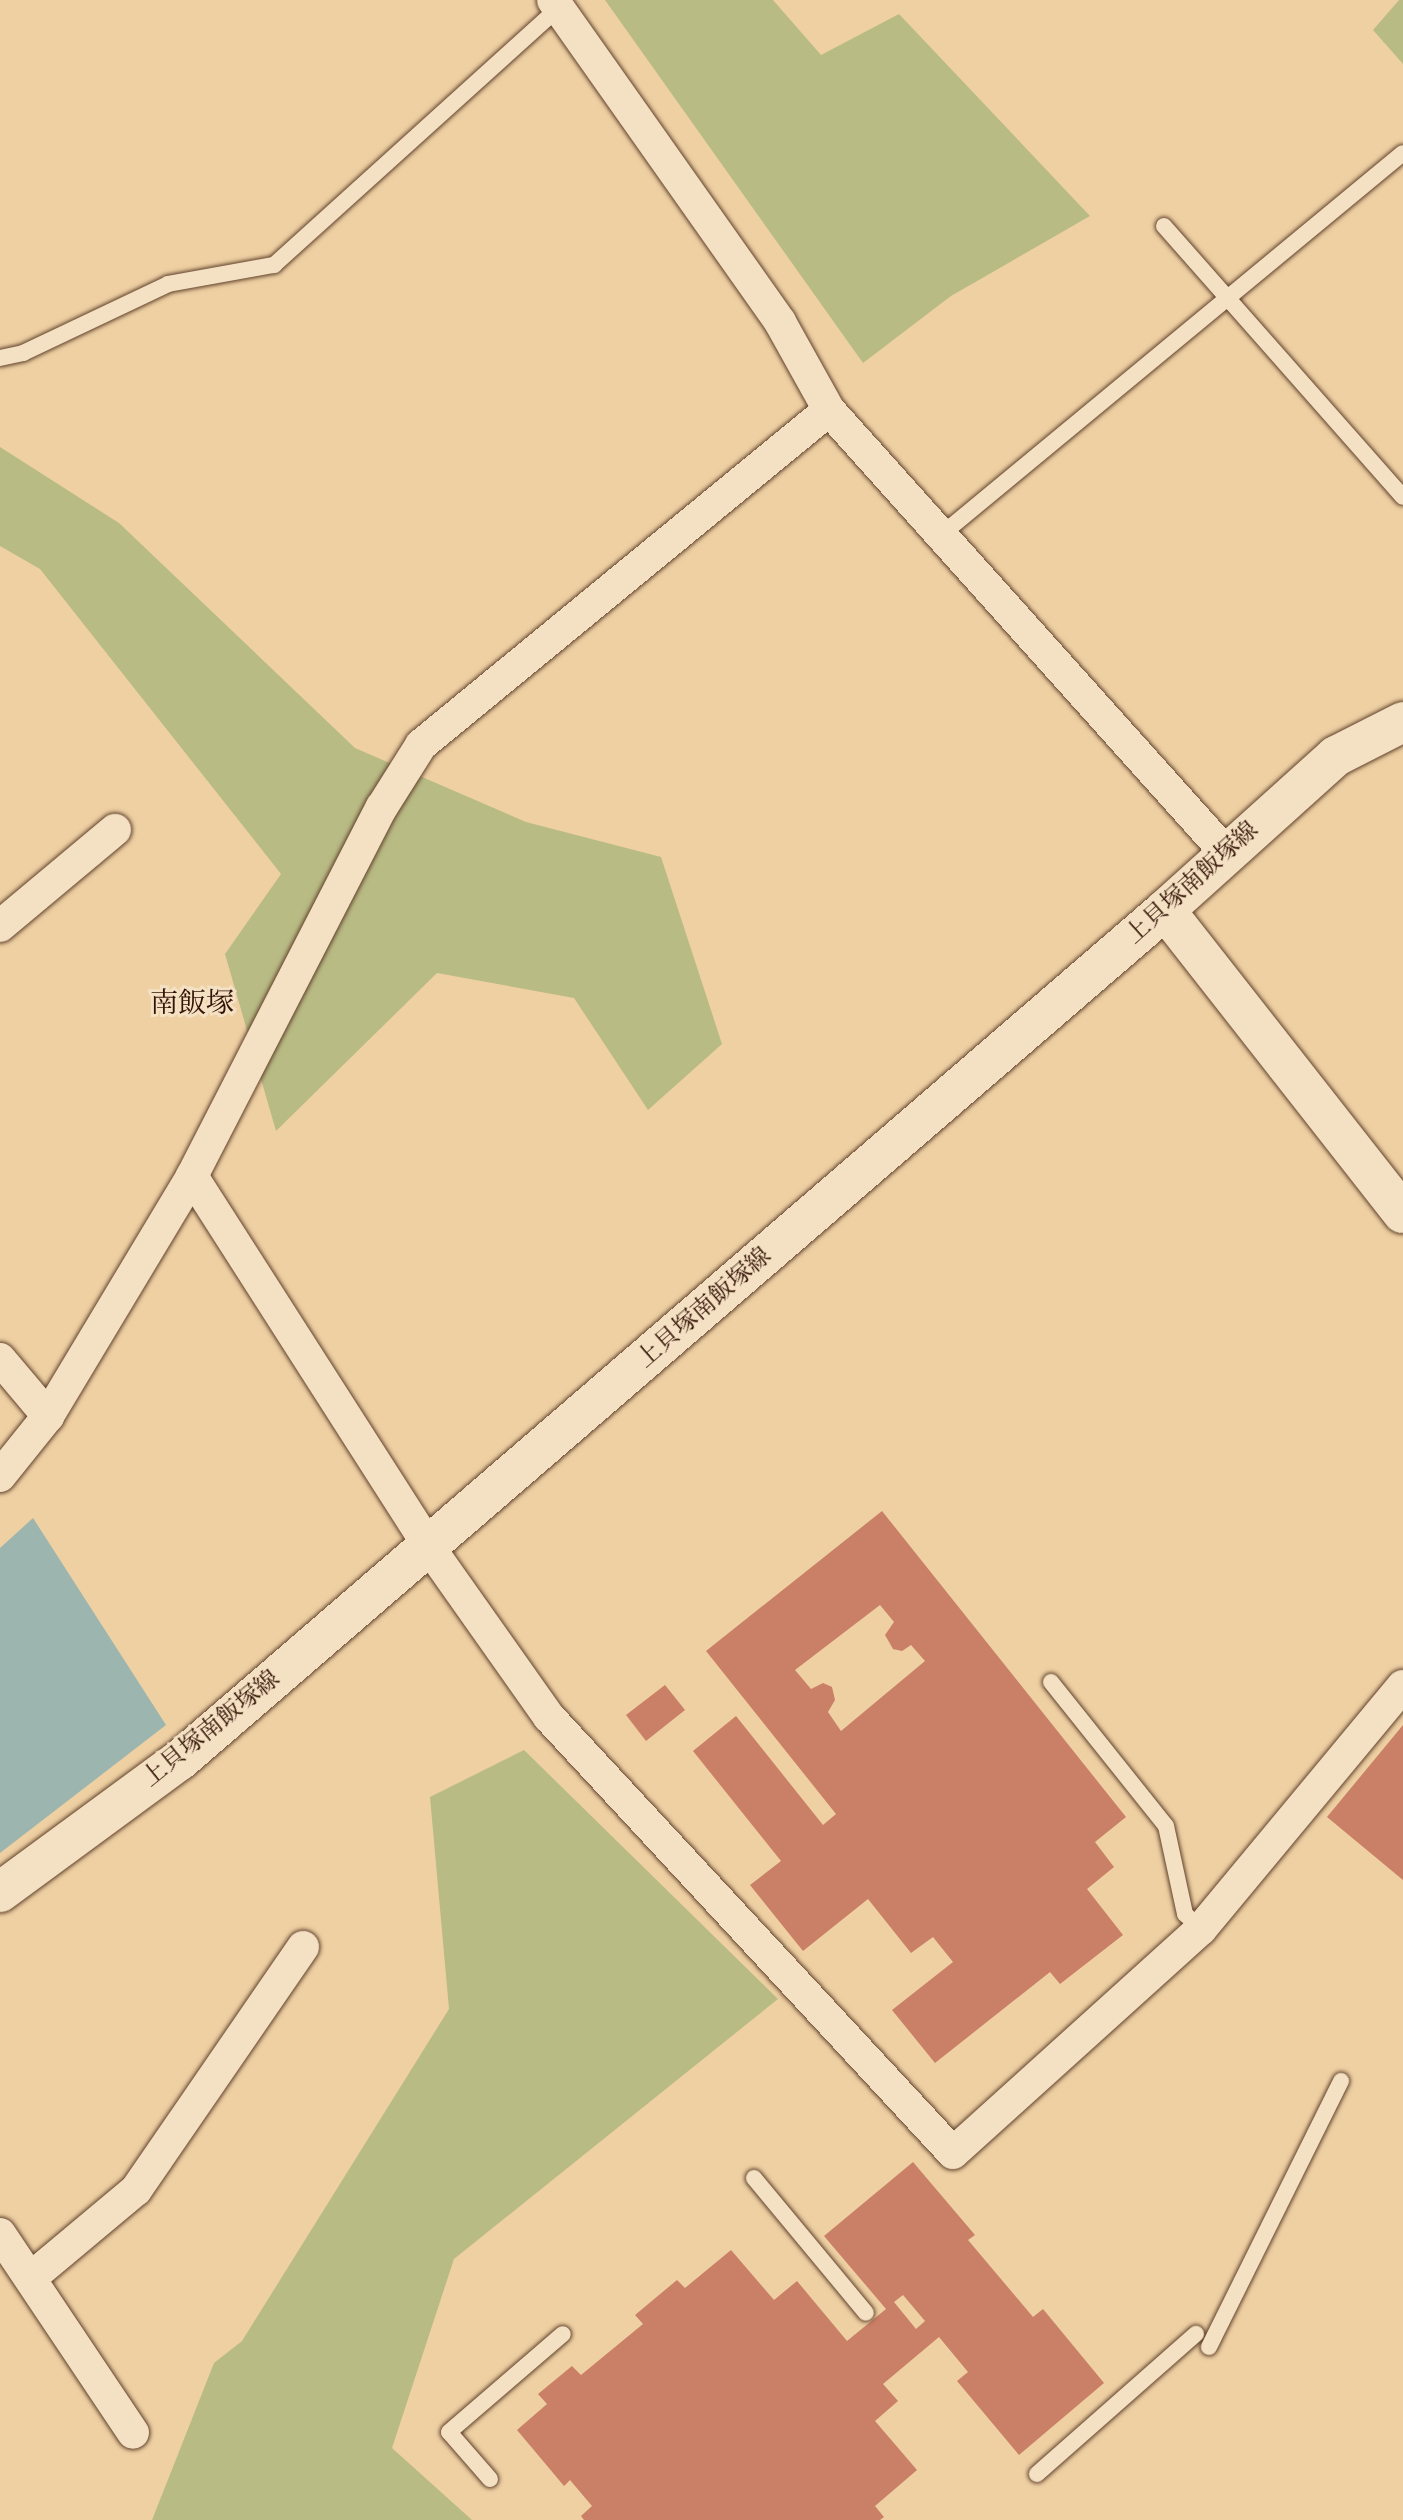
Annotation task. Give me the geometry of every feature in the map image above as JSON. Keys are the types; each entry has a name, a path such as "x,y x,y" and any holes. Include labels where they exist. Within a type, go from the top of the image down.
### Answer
{"street":[{"path":"556,4 780,322 829,410 1227,854"},
{"path":"0,1476 48,1416 192,1176 382,807 421,745 829,410"},
{"name":"上貝塚南飯塚線","path":"0,1892 180,1760 1165,910 1336,756 1403,722"},
{"path":"0,926 115,830"},
{"path":"1165,910 1403,1213"},
{"path":"192,1176 429,1547 549,1717 953,2153 1201,1929 1403,1686"},
{"path":"0,1359 48,1416"},
{"path":"33,2276 136,2190 303,1947"},
{"path":"0,2234 33,2276 133,2433"}],"lane":[{"path":"0,358 23,353 168,284 274,265 556,4"},
{"path":"941,535 1403,153"},
{"path":"1164,226 1403,497"},
{"path":"1051,1682 1166,1826 1185,1914 1201,1929"},
{"path":"1209,2347 1341,2081"},
{"path":"754,2178 866,2313"},
{"path":"490,2479 449,2432 563,2334"},
{"path":"1037,2474 1196,2334"}],"green space":[{"path":"605,0 773,0 821,55 899,14 1090,216 951,296 863,363"},
{"path":"1399,0 1403,0 1403,64 1373,30"},
{"path":"0,447 119,523 355,748 526,822 661,857 722,1044 648,1110 574,998 437,973 276,1131 225,954 281,874 40,569 0,546"},
{"path":"524,1750 778,1999 454,2259 392,2448 472,2520 152,2520 214,2363 242,2341 449,2009 430,1797"}],"water":[{"path":"33,1518 166,1725 0,1853 0,1548"}],"building":[{"path":"882,1511 1126,1817 1095,1842 1114,1867 1087,1889 1123,1935 1060,1984 1050,1972 935,2063 892,2010 953,1962 933,1937 911,1953 868,1899 803,1951 750,1885 781,1861 693,1751 736,1716 823,1825 836,1814 706,1651","holes":["880,1605 894,1622 885,1635 893,1649 902,1651 911,1645 925,1661 841,1731 828,1712 835,1700 832,1687 823,1683 811,1689 795,1670"]},
{"path":"665,1685 685,1710 646,1741 626,1715"},
{"path":"1403,1725 1403,1880 1327,1817"},
{"path":"913,2162 975,2235 968,2240 1033,2317 1043,2309 1104,2383 1019,2455 957,2381 968,2372 939,2337 883,2384 898,2401 875,2421 917,2470 875,2506 884,2517 880,2520 584,2520 581,2516 592,2506 570,2480 564,2486 517,2430 547,2404 538,2394 572,2366 581,2375 643,2324 635,2315 677,2280 685,2288 731,2250 774,2300 797,2281 847,2341 886,2309 824,2236","holes":["903,2295 925,2321 916,2329 894,2302"]}],"district":[{"name":"南飯塚","path":"192,1005"}]}
